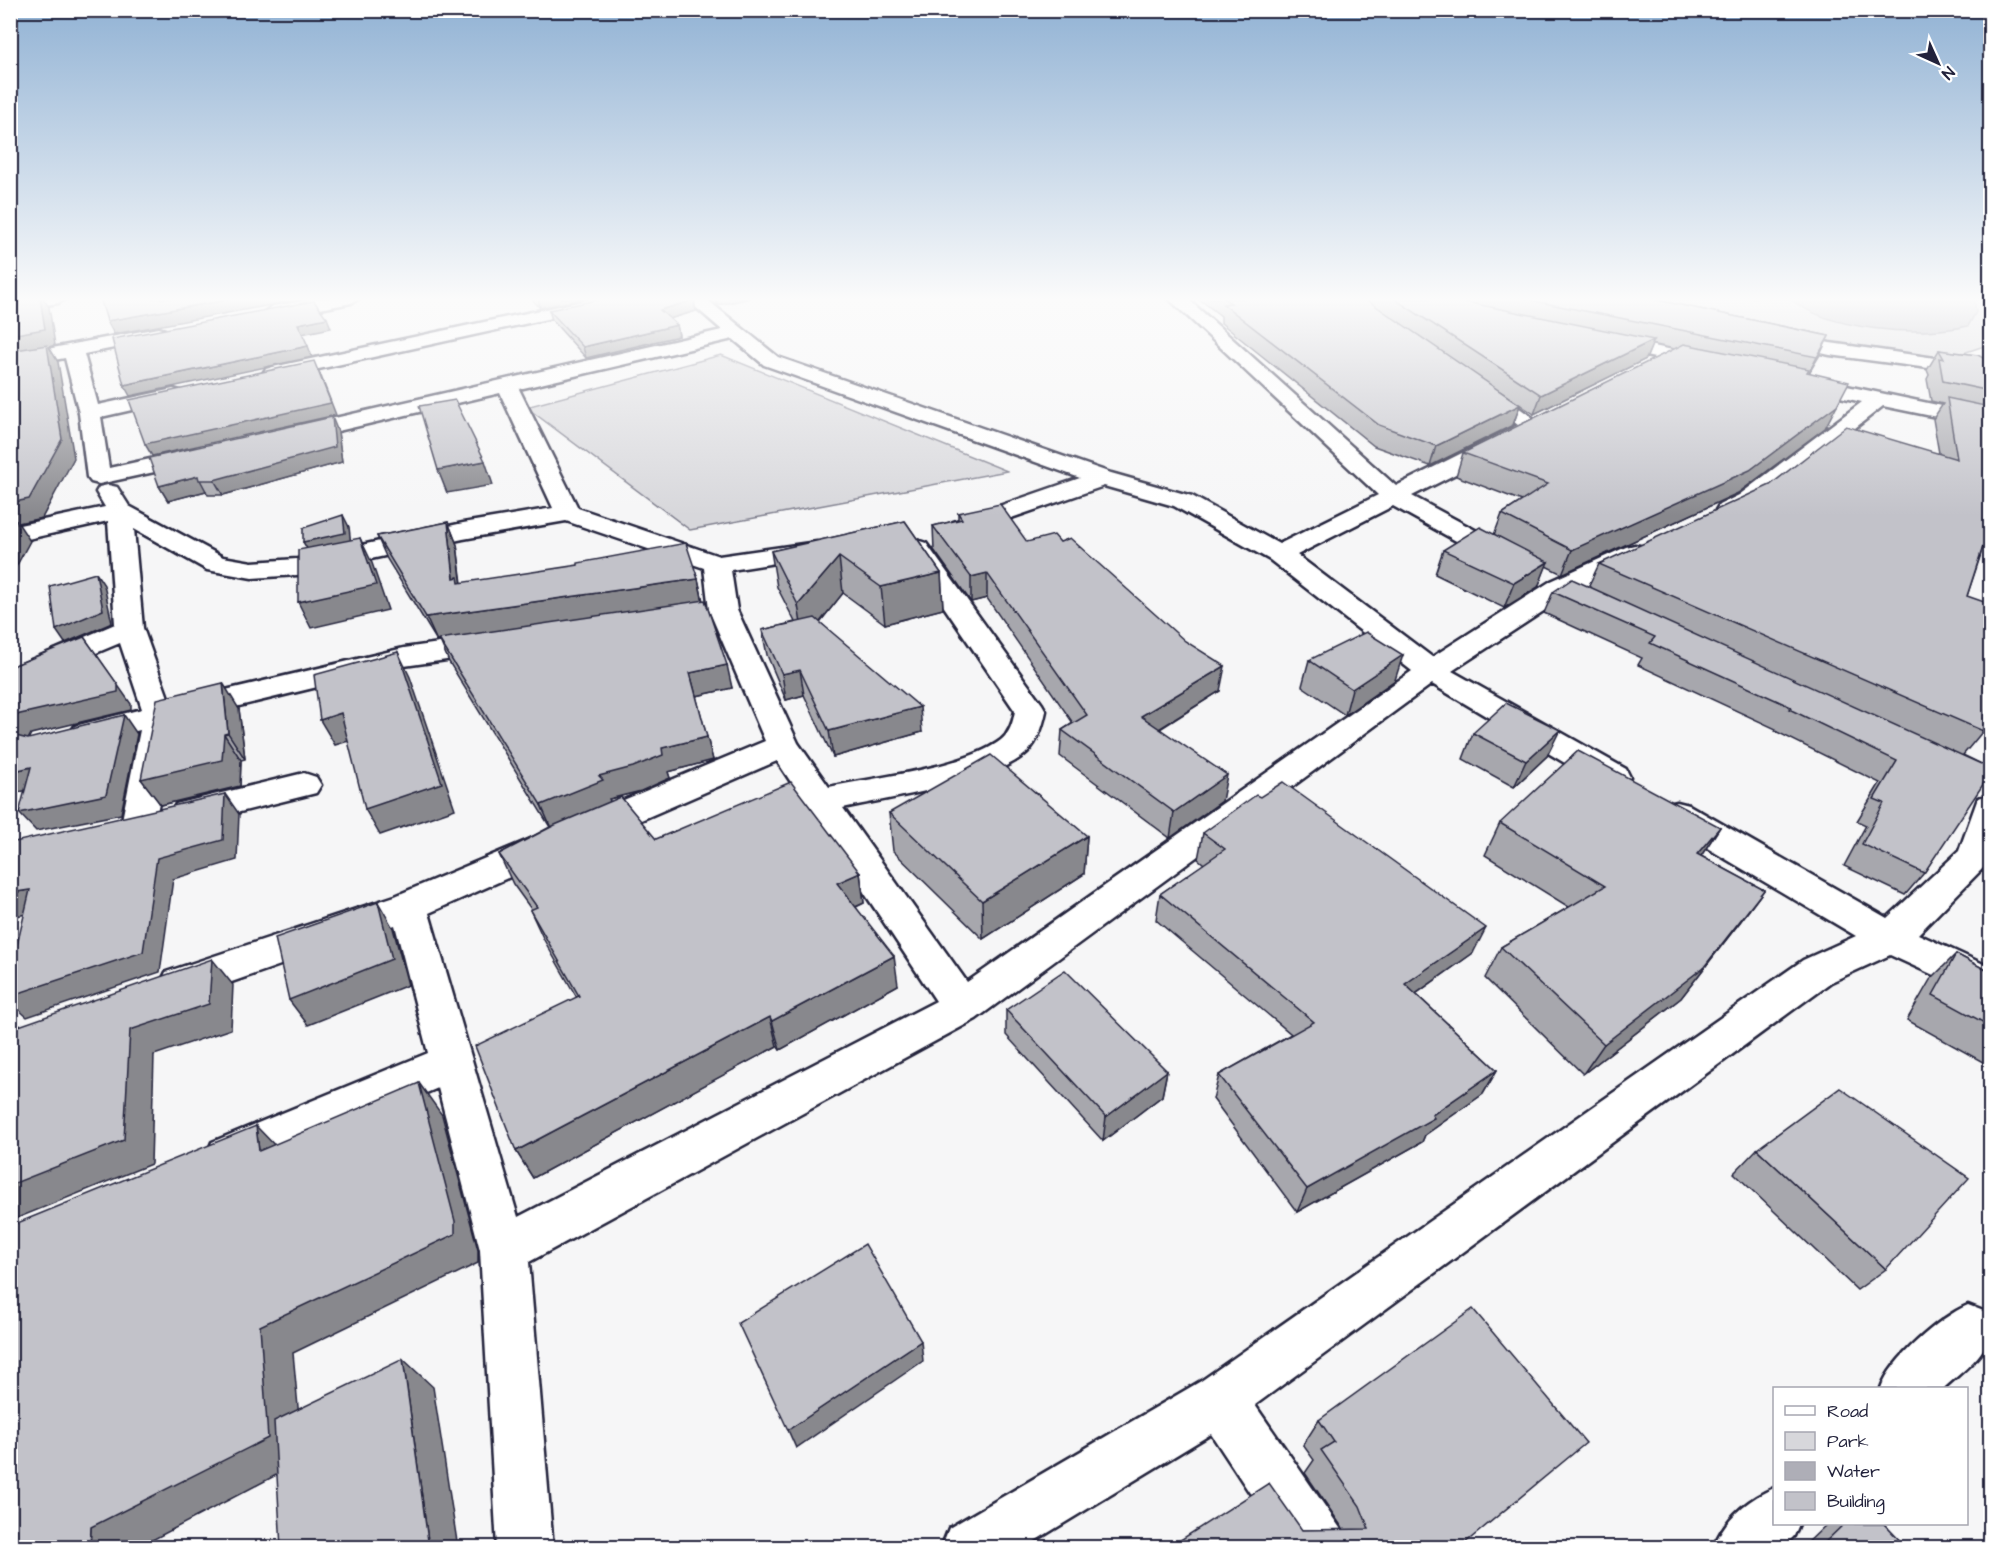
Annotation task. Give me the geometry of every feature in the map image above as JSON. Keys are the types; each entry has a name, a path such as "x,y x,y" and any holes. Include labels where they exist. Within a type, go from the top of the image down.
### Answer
{"street":[{"path":"78,371 90,413 99,477 120,511 129,628 159,715 138,825"},
{"path":"252,378 286,371"},
{"path":"274,438 577,371"},
{"path":"799,371 1103,478 1183,501 1279,554 1431,671 1890,938 1990,985"},
{"path":"1256,371 1393,496 1543,578 1593,602"},
{"path":"1955,371 1985,376"},
{"path":"1465,378 1533,426"},
{"path":"1776,378 1990,422"},
{"path":"508,387 568,513"},
{"path":"90,413 194,390"},
{"path":"1706,520 1748,500 1879,399"},
{"path":"1279,554 1555,415"},
{"path":"99,477 216,451"},
{"path":"819,801 979,764 1013,747 1028,728 1031,711 903,538 957,529 1103,478"},
{"path":"10,534 120,511 216,564 252,570 297,567 463,531 568,513 717,564 841,547"},
{"path":"504,1250 962,1007 1431,671 1543,578 1654,544"},
{"path":"717,564 711,612 783,746 962,1007"},
{"path":"10,680 129,628"},
{"path":"55,741 404,657 510,642"},
{"path":"143,997 408,906 783,746"},
{"path":"103,833 304,785"},
{"path":"969,1548 1219,1399 1817,971 1890,938 1983,860 1990,807"},
{"path":"408,906 504,1250 525,1548"},
{"path":"195,1171 453,1062"},
{"path":"1909,1387 1968,1330"},
{"path":"1219,1399 1320,1548"},
{"path":"1741,1548 1773,1517"}],"green space":[{"path":"662,371 760,371 1007,471 690,530 526,407"}],"building":[{"path":"10,371 51,371 62,439 29,499 10,503"},
{"path":"120,371 191,371 124,385"},
{"path":"268,371 318,371 331,403 145,444 129,400"},
{"path":"1309,371 1470,371 1520,405 1436,446 1379,425"},
{"path":"1504,371 1591,371 1541,395"},
{"path":"1630,371 1808,371 1849,382 1837,405 1750,470 1572,550 1502,514 1548,484 1463,453"},
{"path":"1941,371 1990,371 1990,391 1943,381"},
{"path":"1947,398 1990,407 1990,525 1967,596 1990,604 1990,690 1983,731 1599,564 1770,485 1846,426 1957,459"},
{"path":"455,400 485,461 438,470 419,406"},
{"path":"332,417 335,447 214,480 199,480 198,476 159,486 149,458"},
{"path":"1000,504 1027,542 1054,535 1060,542 1070,538 1185,641 1225,666 1141,716 1227,775 1174,812 1062,730 1087,715 987,573 971,577 933,526 962,519 958,513"},
{"path":"343,515 345,533 303,542 303,528"},
{"path":"16,521 10,532 10,522"},
{"path":"905,521 941,573 881,587 839,557 798,605 771,551"},
{"path":"448,522 454,578 458,577 459,583 578,565 578,563 686,543 698,579 426,617 377,536"},
{"path":"1480,527 1548,562 1514,583 1443,550"},
{"path":"360,538 376,585 298,602 298,550"},
{"path":"96,573 103,610 56,630 50,586"},
{"path":"1572,579 1990,768 1990,774 1924,873 1862,844 1884,803 1874,799 1897,761 1789,709 1791,707 1650,643 1655,637 1553,592"},
{"path":"705,600 727,665 690,673 707,737 662,748 663,755 633,767 599,776 603,780 541,805 439,639"},
{"path":"815,618 920,707 829,731 800,670 782,674 762,630"},
{"path":"1366,632 1403,655 1352,689 1309,660"},
{"path":"84,637 118,685 118,692 16,715 10,725 10,667"},
{"path":"398,652 442,783 365,809 341,713 320,720 314,675"},
{"path":"223,683 228,733 224,734 222,760 141,779 157,699"},
{"path":"1506,703 1560,730 1526,761 1473,733"},
{"path":"124,715 106,795 19,813 31,767 10,772 10,728 16,736 28,739"},
{"path":"1578,751 1720,827 1697,854 1764,890 1704,967 1604,1044 1501,947 1605,886 1500,823"},
{"path":"991,755 1087,836 982,901 889,813"},
{"path":"791,782 860,873 837,883 894,956 772,1021 770,1017 516,1151 475,1046 579,996 530,910 537,907 499,854 555,825 621,797 656,839"},
{"path":"1283,782 1486,928 1405,984 1497,1070 1432,1115 1434,1118 1307,1189 1219,1075 1314,1022 1160,894 1225,849 1203,833 1256,795 1260,797"},
{"path":"225,794 223,840 157,858 143,952 10,996 10,975 30,890 10,893 10,843"},
{"path":"378,902 392,959 289,1000 275,938"},
{"path":"1956,954 1990,972 1990,1026 1933,995"},
{"path":"212,959 209,1004 130,1030 124,1140 10,1185 10,1029"},
{"path":"1065,970 1167,1071 1106,1117 1006,1010"},
{"path":"419,1083 455,1221 455,1234 260,1326 268,1438 91,1527 90,1548 10,1548 10,1226 256,1126 259,1151"},
{"path":"1840,1088 1969,1178 1886,1269 1757,1149"},
{"path":"865,1244 921,1341 788,1430 738,1323"},
{"path":"1473,1309 1586,1443 1459,1548 1168,1548 1269,1483 1302,1530 1369,1529 1360,1506 1321,1450 1334,1442 1319,1420"},
{"path":"403,1359 429,1548 281,1548 274,1421"},
{"path":"1843,1525 1885,1525 1907,1548 1819,1548"}]}
